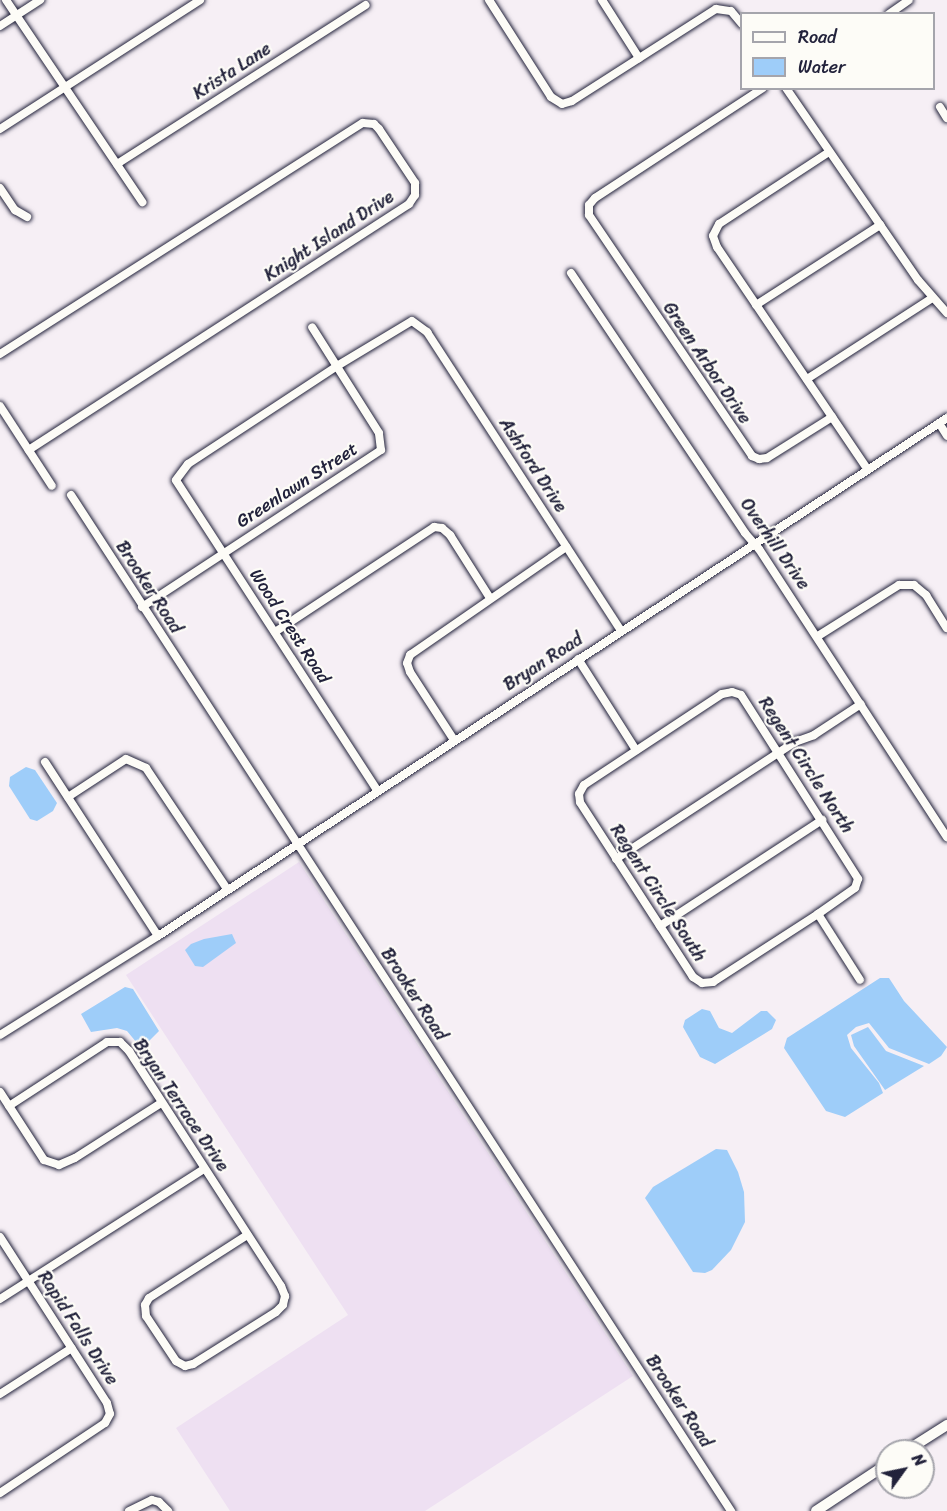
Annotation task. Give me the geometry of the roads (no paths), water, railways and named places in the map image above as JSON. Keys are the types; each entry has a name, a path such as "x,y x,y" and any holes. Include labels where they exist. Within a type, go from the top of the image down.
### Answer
{"main road":[{"path":"925,1439 947,1425"},
{"path":"816,1511 875,1472"}],"street":[{"path":"6,0 142,202"},
{"path":"0,26 40,0"},
{"path":"0,129 200,0"},
{"path":"489,0 551,97 562,104 572,101 716,9 726,9 739,20"},
{"path":"602,0 639,57"},
{"path":"892,12 909,0"},
{"name":"Krista Lane","path":"117,164 366,5"},
{"name":"Green Arbor Drive","path":"760,90 595,198 588,208 592,221 752,456 767,458 832,417"},
{"path":"787,90 932,298 947,313"},
{"path":"940,107 947,118"},
{"name":"Knight Island Drive","path":"0,354 363,123 374,124 379,129 415,183 415,195 409,204 29,450"},
{"path":"830,152 719,224 713,234 716,244 756,305 868,470"},
{"path":"0,188 15,210 27,217"},
{"path":"756,305 880,225"},
{"name":"Overhill Drive","path":"571,273 818,636 947,837"},
{"path":"807,379 932,298"},
{"name":"Ashford Drive","path":"337,366 412,321 427,332 621,631"},
{"name":"Greenlawn Street","path":"142,607 381,450 380,433 312,327"},
{"name":"Wood Crest Road","path":"337,366 188,464 176,480 377,790"},
{"path":"0,406 52,486"},
{"path":"943,421 947,436"},
{"name":"Bryan Road","path":"0,1035 158,936 296,843 943,421"},
{"name":"Brooker Road","path":"70,495 731,1511"},
{"path":"275,632 434,527 442,528 450,535 490,598"},
{"path":"454,740 410,672 408,659 413,652 566,547"},
{"path":"818,636 899,585 914,585 926,595 947,628"},
{"path":"578,659 636,750"},
{"name":"Regent Circle North","path":"636,750 722,694 732,692 741,695 858,879 852,892 818,914"},
{"path":"616,858 778,753 814,735 861,704"},
{"name":"Regent Circle South","path":"636,750 584,785 579,794 580,802 693,977 708,983 818,914"},
{"path":"68,797 126,759 146,768 227,889"},
{"path":"45,762 158,936"},
{"path":"660,926 822,820"},
{"path":"818,914 860,980"},
{"name":"Bryan Terrace Drive","path":"9,1106 112,1040 124,1045 281,1287 285,1296 283,1305 193,1364 185,1366 176,1362 146,1316 145,1305 149,1298 247,1235"},
{"path":"0,1092 44,1160 59,1165 75,1158 161,1103"},
{"path":"0,1299 204,1169"},
{"name":"Rapid Falls Drive","path":"0,1237 107,1403 110,1414 105,1423 0,1493"},
{"path":"0,1394 72,1348"},
{"path":"129,1511 152,1500 159,1502 168,1511"}],"water":[{"path":"26,767 35,770 57,803 53,811 37,821 30,819 9,786 10,777"},
{"path":"232,934 236,943 203,967 195,966 185,950 191,944 204,939"},
{"path":"880,978 889,978 904,1001 947,1047 941,1056 929,1064 889,1048 869,1023 856,1027 847,1035 851,1048 879,1083 883,1093 845,1117 826,1111 784,1048 787,1038"},
{"path":"125,987 133,989 159,1031 145,1045 137,1043 127,1031 117,1028 91,1032 81,1014"},
{"path":"702,1009 710,1011 719,1028 732,1033 761,1011 767,1011 776,1020 772,1029 715,1064 700,1057 683,1027 685,1020"},
{"path":"868,1027 886,1051 924,1066 885,1090 854,1046 851,1035"},
{"path":"716,1149 727,1150 738,1172 744,1192 745,1222 731,1250 712,1270 705,1273 693,1272 645,1198 653,1187"}]}
